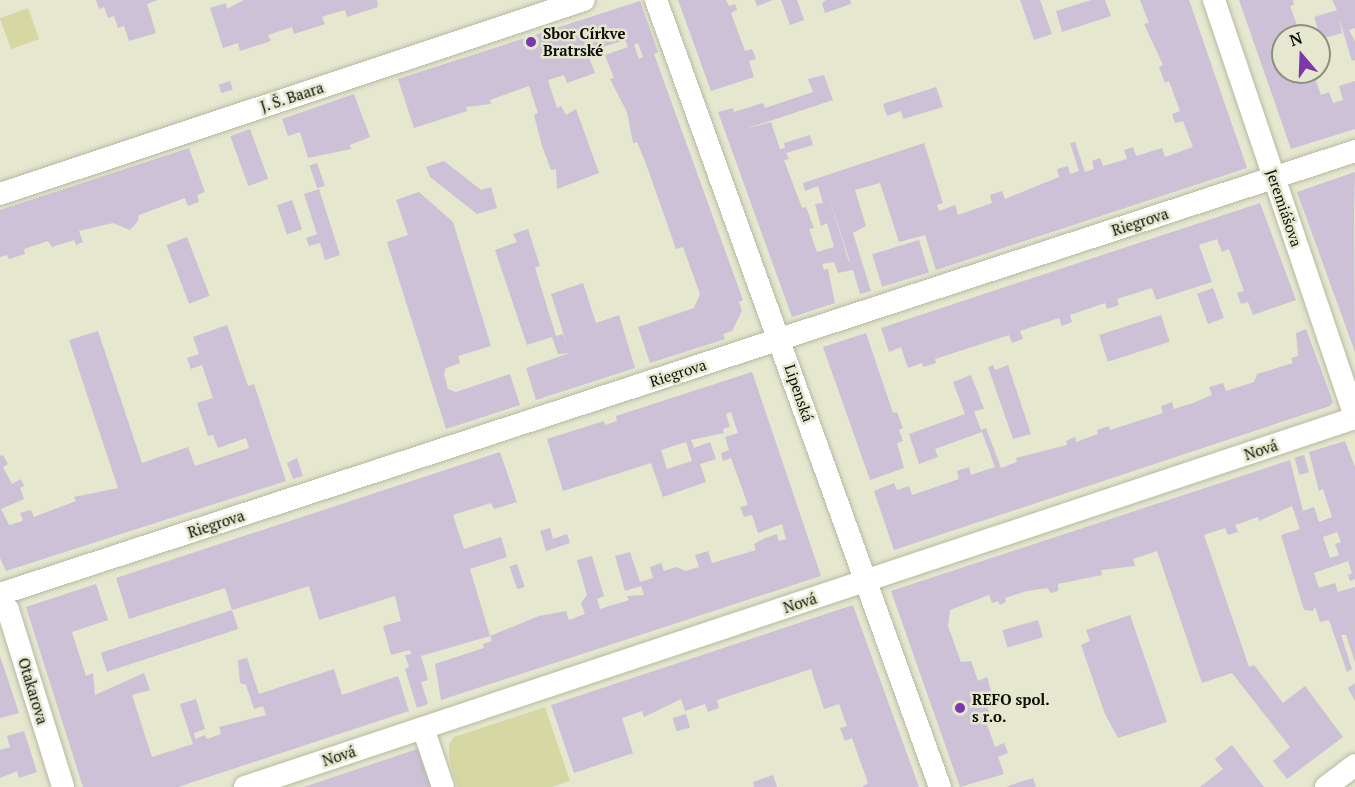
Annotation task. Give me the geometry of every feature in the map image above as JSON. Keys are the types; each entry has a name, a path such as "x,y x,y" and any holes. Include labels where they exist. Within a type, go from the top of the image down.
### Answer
{"street":[{"name":"J. Š. Baara","path":"0,194 584,0"},
{"name":"Lipenská","path":"656,0 940,787"},
{"name":"Jeremiášova","path":"1214,0 1355,417"},
{"name":"Riegrova","path":"0,595 1355,151"},
{"name":"Nová","path":"245,787 1355,417"},
{"name":"Otakarova","path":"0,595 63,787"},
{"path":"423,728 443,787"},
{"path":"1326,787 1355,765"}],"green space":[{"path":"28,8 39,39 11,49 0,18"},
{"path":"545,707 570,781 552,787 457,787 449,758 449,744 454,737"}],"building":[{"path":"96,0 158,0 147,4 156,33 129,41 124,26 118,28 114,16 108,18 104,7 99,9"},
{"path":"244,0 377,0 378,7 347,17 345,10 334,13 322,17 325,24 294,34 292,27 268,35 271,41 240,51 238,43 223,48 210,8 226,3 227,9"},
{"path":"678,0 726,0 729,6 735,4 737,10 731,13 745,51 752,49 756,59 749,61 754,77 711,91"},
{"path":"755,0 773,0 757,6"},
{"path":"781,0 797,0 804,20 790,25"},
{"path":"826,0 850,0 851,4 825,13 822,3"},
{"path":"1020,0 1040,0 1052,34 1034,40"},
{"path":"1091,0 1105,0 1111,16 1062,32 1056,11"},
{"path":"1140,0 1189,0 1247,168 936,270 925,235 899,242 880,183 855,190 866,226 853,233 871,291 860,294 853,270 838,273 834,262 822,264 824,270 828,269 835,303 792,317 718,112 733,108 734,112 763,103 765,108 813,92 808,79 824,75 833,100 745,129 771,122 780,149 785,148 784,143 810,135 813,145 786,153 789,159 784,160 802,208 806,207 814,228 809,229 817,252 834,247 827,223 821,226 815,204 823,203 818,186 805,191 803,183 924,143 943,203 937,205 939,211 955,205 958,215 992,203 990,195 1002,191 1005,199 1059,177 1057,169 1068,166 1070,174 1079,171 1070,143 1075,142 1085,172 1094,169 1092,161 1100,158 1103,166 1127,159 1124,150 1133,147 1136,156 1162,148 1165,157 1193,147 1183,121 1175,123 1172,114 1180,111 1169,81 1165,83 1159,67 1163,65 1144,24 1149,23","holes":["827,191 850,262 849,262"]},
{"path":"1239,0 1293,0 1294,5 1290,6 1297,24 1271,24 1271,84 1317,84 1321,95 1329,92 1333,103 1343,100 1339,86 1355,81 1355,129 1291,149"},
{"path":"1332,0 1355,0 1355,28 1349,30 1355,41 1355,60 1352,61 1339,18 1342,33 1331,36 1331,24 1316,24 1314,17 1337,10"},
{"path":"640,1 658,52 654,54 743,300 739,302 742,311 732,331 723,334 725,339 650,363 638,327 694,308 700,294 683,247 676,249 645,161 637,142 633,143 627,112 610,79 614,78 605,55 628,47 625,40 587,52 595,73 567,83 564,75 548,80 557,108 561,106 566,115 576,109 599,173 557,189 556,169 551,170 542,146 534,115 538,113 529,86 490,100 491,104 466,107 467,111 414,128 398,79","holes":["638,43 643,57 639,59 634,45"]},
{"path":"230,81 233,90 221,93 219,85"},
{"path":"936,87 943,107 903,119 901,111 887,116 883,104"},
{"path":"354,94 370,137 350,145 351,149 308,158 300,132 288,136 282,119"},
{"path":"250,129 268,179 248,186 230,136"},
{"path":"189,148 205,192 197,195 199,202 188,206 185,198 139,215 138,221 130,230 113,223 79,231 83,242 76,245 74,240 52,247 48,241 24,249 25,254 9,259 7,255 0,257 0,210"},
{"path":"444,161 481,190 491,187 497,208 477,214 430,177 426,167"},
{"path":"317,163 325,186 317,188 309,166"},
{"path":"1355,172 1354,213 1355,352 1297,192"},
{"path":"319,189 340,255 325,260 320,243 309,246 306,238 317,234 304,194"},
{"path":"419,192 453,222 491,346 458,356 460,363 446,368 444,374 448,389 456,392 510,374 520,405 446,429 387,242 408,235 396,200"},
{"path":"292,200 302,229 287,235 277,205"},
{"path":"1260,203 1296,300 1253,315 1248,302 1241,304 1237,293 1244,291 1229,249 1222,252 1217,239 1199,245 1212,282 1156,300 1152,288 1117,299 1119,305 1107,309 1105,303 1070,315 1072,322 1062,326 1059,318 1020,331 1023,339 1012,343 1009,335 935,359 936,363 923,367 922,363 908,368 901,347 889,352 881,328"},
{"path":"528,229 540,266 535,268 556,336 563,334 568,348 551,294 583,283 596,323 619,315 635,368 536,400 526,368 570,353 558,354 552,337 527,345 495,250 517,242 513,234"},
{"path":"187,237 210,296 189,304 166,245"},
{"path":"919,240 929,273 882,287 872,254"},
{"path":"1213,288 1224,318 1208,324 1197,294"},
{"path":"1161,315 1170,342 1108,362 1099,335"},
{"path":"227,325 248,386 254,384 286,481 6,571 0,558 0,456 3,455 8,464 3,467 12,484 21,479 24,486 20,488 24,499 1,509 9,525 23,521 20,513 31,510 34,517 76,501 74,497 118,488 69,340 98,331 142,463 188,447 195,466 249,448 246,438 218,448 213,435 208,436 197,403 213,398 202,365 191,369 187,358 199,354 193,337"},
{"path":"1306,329 1333,402 1330,406 894,550 874,491 894,483 897,490 909,486 912,495 959,479 957,471 969,467 971,475 995,467 982,432 935,449 938,457 919,464 909,434 965,414 953,382 971,375 984,409 974,411 981,430 986,428 1001,468 1017,462 1016,458 1067,445 1066,441 1075,437 1076,442 1098,434 1097,430 1109,426 1110,430 1163,413 1161,406 1172,402 1174,409 1193,403 1212,395 1209,387 1223,383 1226,391 1254,382 1257,374 1293,363 1291,358 1298,356 1296,333"},
{"path":"866,333 893,413 897,412 903,428 899,430 903,441 897,443 904,468 870,480 823,347"},
{"path":"993,365 995,370 1008,365 1031,434 1013,439 988,367"},
{"path":"752,372 821,576 441,700 435,664 484,648 483,644 492,641 490,636 539,616 566,611 569,620 585,614 581,603 587,595 577,560 592,556 604,596 597,599 600,609 629,600 627,596 644,595 640,582 653,578 650,567 661,563 664,571 676,567 686,571 699,567 695,555 708,551 712,563 756,550 754,544 777,534 779,541 786,539 782,524 758,533 752,515 744,517 740,507 748,505 731,458 723,461 721,453 729,450 725,437 738,433 731,412 726,414 730,427 723,429 724,433 691,440 694,448 710,442 716,459 700,464 706,482 663,497 651,463 563,491 547,439 604,421 605,425 617,421 616,416","holes":["686,442 692,461 667,469 661,450"]},
{"path":"1345,441 1355,467 1355,579 1350,581 1348,575 1352,573 1348,561 1314,573 1319,588 1335,583 1338,592 1355,587 1355,662 1346,635 1341,635 1352,669 1347,672 1329,620 1320,622 1315,607 1313,611 1304,610 1281,535 1300,529 1292,506 1259,521 1258,517 1235,525 1238,532 1228,535 1225,528 1204,535 1249,667 1254,665 1283,703 1305,686 1343,737 1287,779 1273,761 1290,747 1232,673 1202,683 1157,551 1133,559 1135,566 1101,570 1102,575 1058,584 1058,591 1051,593 1047,588 1027,591 1005,598 1006,602 1000,605 998,601 992,603 989,595 950,610 948,626 961,662 971,661 978,681 987,677 992,694 984,697 991,717 985,719 995,747 1004,743 1008,753 998,757 1004,774 960,787 891,591 1290,460 1303,511 1314,507 1319,522 1332,517 1323,489 1319,491 1309,452","holes":["1337,532 1341,542 1335,544 1339,555 1330,558 1323,537"]},
{"path":"500,452 517,502 494,509 491,503 453,515 464,549 501,537 507,557 470,569 490,636 421,656 428,680 421,682 428,704 417,708 405,669 409,667 405,655 411,654 410,650 391,655 383,626 401,621 395,596 319,620 309,586 232,610 225,588 129,619 116,578"},
{"path":"1304,455 1309,472 1299,475 1294,458"},
{"path":"297,458 303,476 293,479 287,463"},
{"path":"550,528 553,539 567,534 570,543 546,551 540,531"},
{"path":"630,552 641,586 625,591 615,556"},
{"path":"517,564 525,587 517,589 509,567"},
{"path":"96,584 108,620 72,632 86,676 93,673 95,695 144,673 150,690 132,695 152,757 193,744 180,704 196,699 205,729 194,733 195,739 205,735 207,739 221,734 219,727 266,715 263,706 254,709 246,685 240,683 238,660 247,658 259,694 334,669 342,695 398,676 409,711 178,787 83,787 26,607"},
{"path":"853,605 919,787 862,787 868,783 852,738 845,741 840,728 847,726 839,704 824,709 811,669 717,700 719,708 708,712 705,704 685,711 681,699 644,717 642,711 622,718 633,753 574,773 551,705"},
{"path":"232,610 238,629 107,672 101,653"},
{"path":"1130,615 1167,722 1118,738 1105,714 1081,645 1090,641 1086,630"},
{"path":"1038,620 1043,637 1007,648 1002,630"},
{"path":"0,656 19,713 0,718"},
{"path":"1355,683 1355,701 1348,688"},
{"path":"686,714 690,727 677,731 673,718"},
{"path":"24,731 37,772 19,778 17,771 0,778 0,750 10,747 7,736"},
{"path":"1232,745 1264,787 1200,787 1223,769 1215,759"},
{"path":"420,748 432,787 304,787"},
{"path":"773,775 777,787 754,787 753,782"},
{"path":"1033,778 1036,787 1007,787 1014,784"}],"place":[{"name":"Sbor Církve Bratrské","path":"531,42"},
{"name":"REFO spol. s r.o.","path":"960,708"}]}
